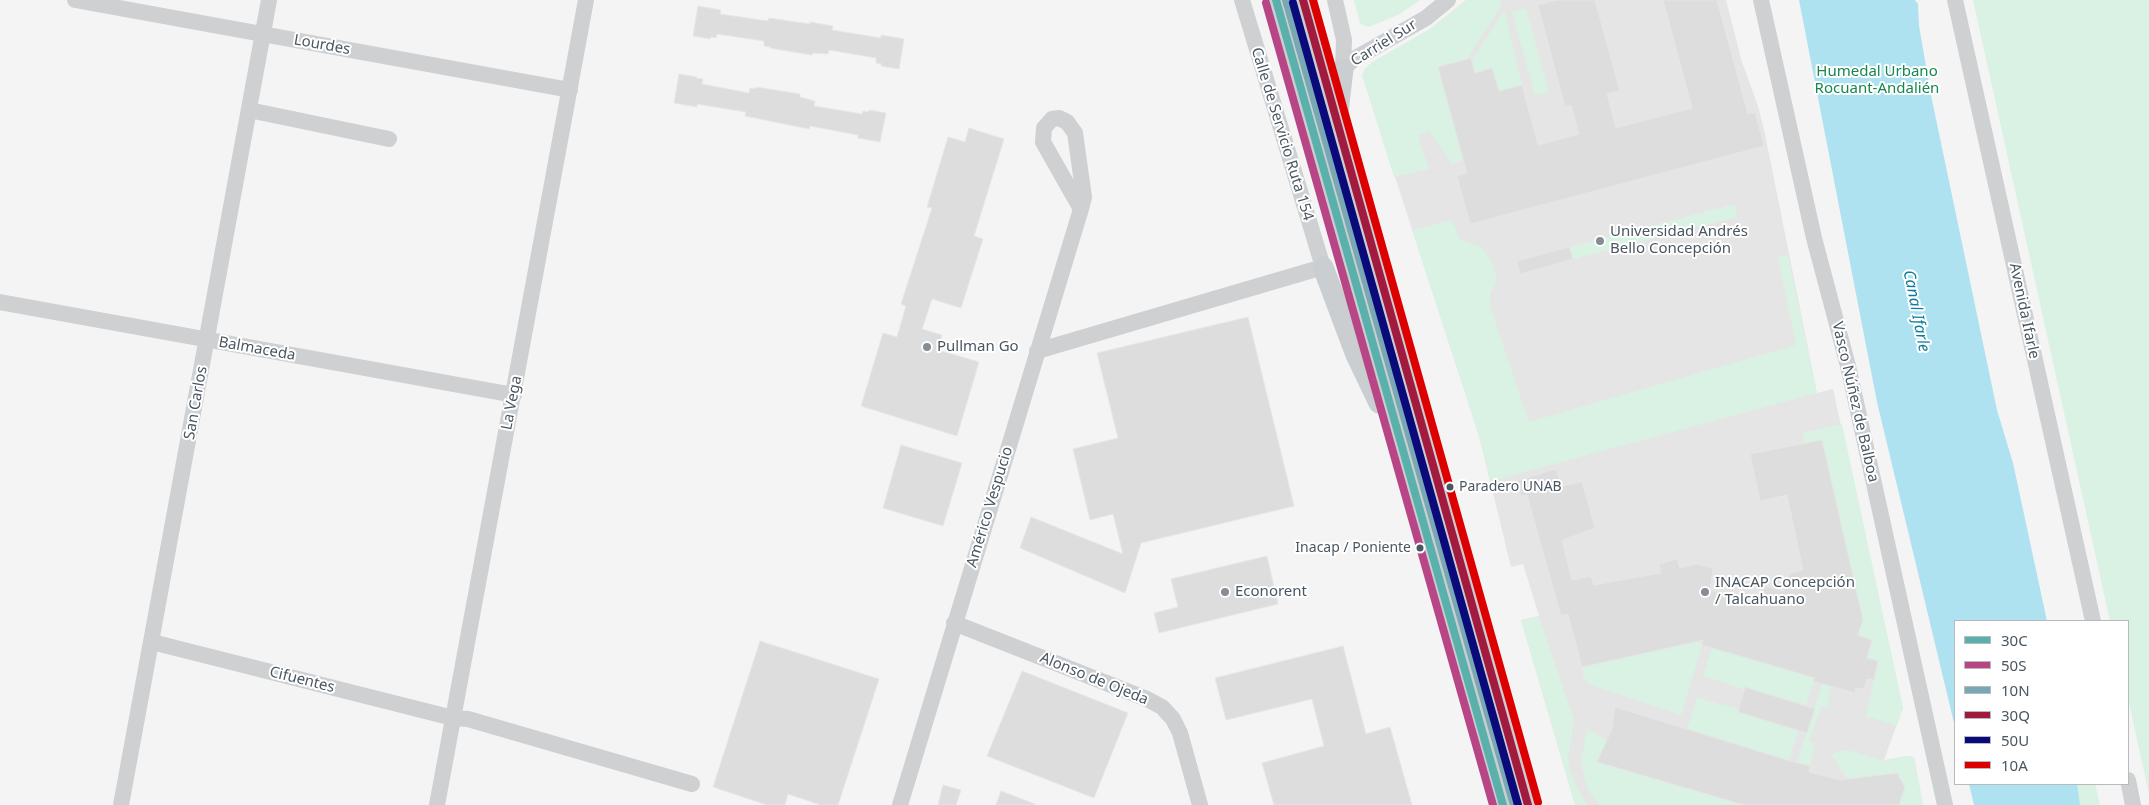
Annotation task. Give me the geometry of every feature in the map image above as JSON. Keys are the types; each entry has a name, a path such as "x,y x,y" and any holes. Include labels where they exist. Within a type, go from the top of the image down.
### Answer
{"main road":[{"path":"1276,0 1503,805"},
{"path":"1303,0 1528,805"},
{"path":"1337,122 1344,69"},
{"path":"1323,267 1356,355 1402,446"}],"street":[{"name":"Lourdes","path":"75,0 570,90"},
{"name":"San Carlos","path":"121,805 268,0"},
{"name":"La Vega","path":"437,805 586,0"},
{"name":"Calle de Servicio Ruta 154","path":"1242,0 1323,267"},
{"path":"1335,0 1344,40 1344,69"},
{"name":"Carriel Sur","path":"1344,69 1354,59 1426,18 1448,0"},
{"name":"Vasco Núñez de Balboa","path":"1761,0 1814,238 1848,366 1945,805"},
{"name":"Avenida Ifarle","path":"1955,0 2093,620"},
{"path":"248,110 390,139"},
{"name":"Américo Vespucio","path":"900,805 1081,209 1084,186 1075,133 1067,122 1058,118 1052,119 1044,128 1043,142 1081,209"},
{"path":"1037,351 1323,267"},
{"name":"Balmaceda","path":"0,302 514,395"},
{"name":"Alonso de Ojeda","path":"954,623 1147,699 1162,707 1173,719 1180,733 1200,805"},
{"name":"Cifuentes","path":"152,642 453,718 468,719 692,784"},
{"path":"2129,785 2133,805"}],"shaded area":[{"path":"1466,0 1726,0 1742,62 1758,106 1765,134 1817,393 1833,389 1903,708 1884,760 1907,756 1914,757 1923,805 1575,805 1521,620 1539,616 1523,564 1511,567 1479,436 1362,75 1371,63 1430,29"}],"green space":[{"path":"1354,0 1420,0 1400,14 1369,27 1360,24"},
{"path":"1466,0 1500,0 1502,4 1467,60 1438,67 1463,160 1452,164 1429,131 1418,136 1429,169 1394,177 1362,75 1371,63 1430,29"},
{"path":"1973,0 2149,0 2149,794 2129,704 2129,620 2110,620"},
{"path":"1526,9 1549,92 1535,95 1512,12"},
{"path":"1505,12 1522,85 1499,91 1492,68 1475,73 1472,61 1502,13"},
{"path":"1735,204 1737,217 1573,259 1569,247"},
{"path":"1452,220 1460,240 1482,247 1494,266 1496,276 1495,285 1490,294 1490,306 1529,422 1796,345 1778,257 1788,255 1817,393 1491,481 1479,436 1412,230"},
{"path":"1842,424 1903,708 1897,726 1866,716 1878,661 1867,658 1872,640 1858,635 1863,620 1822,441 1805,443 1802,433"},
{"path":"1539,617 1574,720 1568,758 1570,771 1587,805 1575,805 1521,620"},
{"path":"1697,642 1702,645 1681,715 1588,684 1583,675 1582,667"},
{"path":"1712,648 1815,678 1806,705 1703,676"},
{"path":"1823,681 1830,686 1828,708 1821,706 1809,741 1815,744 1810,766 1797,763"},
{"path":"1697,698 1739,709 1738,712 1798,731 1789,761 1687,729"},
{"path":"1587,728 1608,741 1744,805 1599,805 1588,790 1581,764"},
{"path":"1847,750 1883,761 1907,756 1914,757 1923,805 1899,805 1850,783 1831,754"},
{"path":"1973,785 2095,785 2100,805 1978,805"}],"water":[{"name":"Humedal Urbano Rocuant-Andalién","path":"1799,0 1915,0 1918,4 1919,26 1932,100 1997,410 2013,463 2047,620 1954,620 1954,723 1877,402"},
{"path":"1969,785 2077,785 2080,805 1974,805"}],"building":[{"path":"1556,0 1595,0 1620,91 1607,94 1616,128 1692,108 1663,0 1717,0 1748,114 1755,112 1764,146 1470,224 1457,176 1467,173 1438,67 1471,58 1475,73 1492,68 1499,91 1522,85 1538,145 1579,134 1571,105 1565,107 1538,5"},
{"path":"698,6 721,10 720,14 768,21 769,18 810,24 810,22 833,26 832,30 881,38 881,35 904,39 899,69 881,66 882,64 876,63 876,58 829,50 828,54 813,53 812,55 770,48 764,46 764,41 717,34 716,38 711,37 710,39 693,36"},
{"path":"679,74 703,79 702,84 749,93 750,88 756,89 756,87 800,94 800,97 815,101 814,106 862,114 863,111 868,112 869,110 886,113 880,142 858,138 858,135 810,126 809,129 745,116 746,112 697,104 697,107 674,103"},
{"path":"969,128 1004,139 974,236 983,239 961,308 932,299 922,329 942,335 938,350 979,362 957,436 861,406 883,333 897,337 906,306 901,304 932,208 927,207 948,137 965,142"},
{"path":"1569,247 1573,259 1520,274 1517,261"},
{"path":"1248,317 1294,506 1141,543 1125,593 1020,548 1031,517 1123,554 1113,514 1090,520 1073,449 1118,438 1097,353"},
{"path":"1822,440 1863,620 1858,635 1872,640 1867,658 1878,661 1874,680 1867,679 1864,689 1856,688 1855,693 1813,681 1815,678 1702,645 1703,640 1582,667 1568,614 1561,616 1527,495 1521,496 1517,481 1556,469 1562,486 1582,482 1595,528 1562,540 1572,580 1591,576 1594,585 1661,573 1659,564 1677,559 1680,568 1696,564 1713,568 1710,590 1759,604 1764,586 1784,591 1789,574 1803,570 1787,495 1760,501 1750,454"},
{"path":"901,445 962,463 943,526 883,508"},
{"name":"Econorent","path":"1267,556 1278,604 1159,633 1154,613 1178,607 1171,579"},
{"path":"760,641 879,679 838,805 821,805 788,794 785,805 767,805 713,787"},
{"path":"1343,646 1366,734 1390,727 1412,805 1274,805 1262,763 1324,746 1312,699 1226,720 1215,678"},
{"path":"1022,671 1128,713 1094,798 987,756"},
{"path":"1745,687 1815,709 1807,733 1738,712"},
{"path":"1615,707 1810,766 1809,772 1840,780 1897,773 1905,787 1899,805 1744,805 1597,762 1612,729"},
{"path":"943,785 961,790 956,805 938,805"},
{"path":"1001,791 1035,804 1035,805 996,805"}],"transit line":[{"name":"30C","path":"1276,0 1503,805"},
{"name":"10N","path":"1286,0 1513,802"},
{"name":"30Q","path":"1303,0 1528,805"},
{"name":"10A","path":"1313,0 1538,802"},
{"name":"50S","path":"1266,3 1493,805"},
{"name":"50U","path":"1293,3 1518,805"}],"place":[{"name":"Universidad Andrés Bello Concepción","path":"1600,241"},
{"name":"Pullman Go","path":"927,347"},
{"name":"Paradero UNAB","path":"1450,487"},
{"name":"Inacap / Poniente","path":"1420,548"},
{"name":"Econorent","path":"1225,592"},
{"name":"INACAP Concepción / Talcahuano","path":"1705,592"}],"water label":[{"name":"Canal Ifarle","path":"1916,311"}]}
